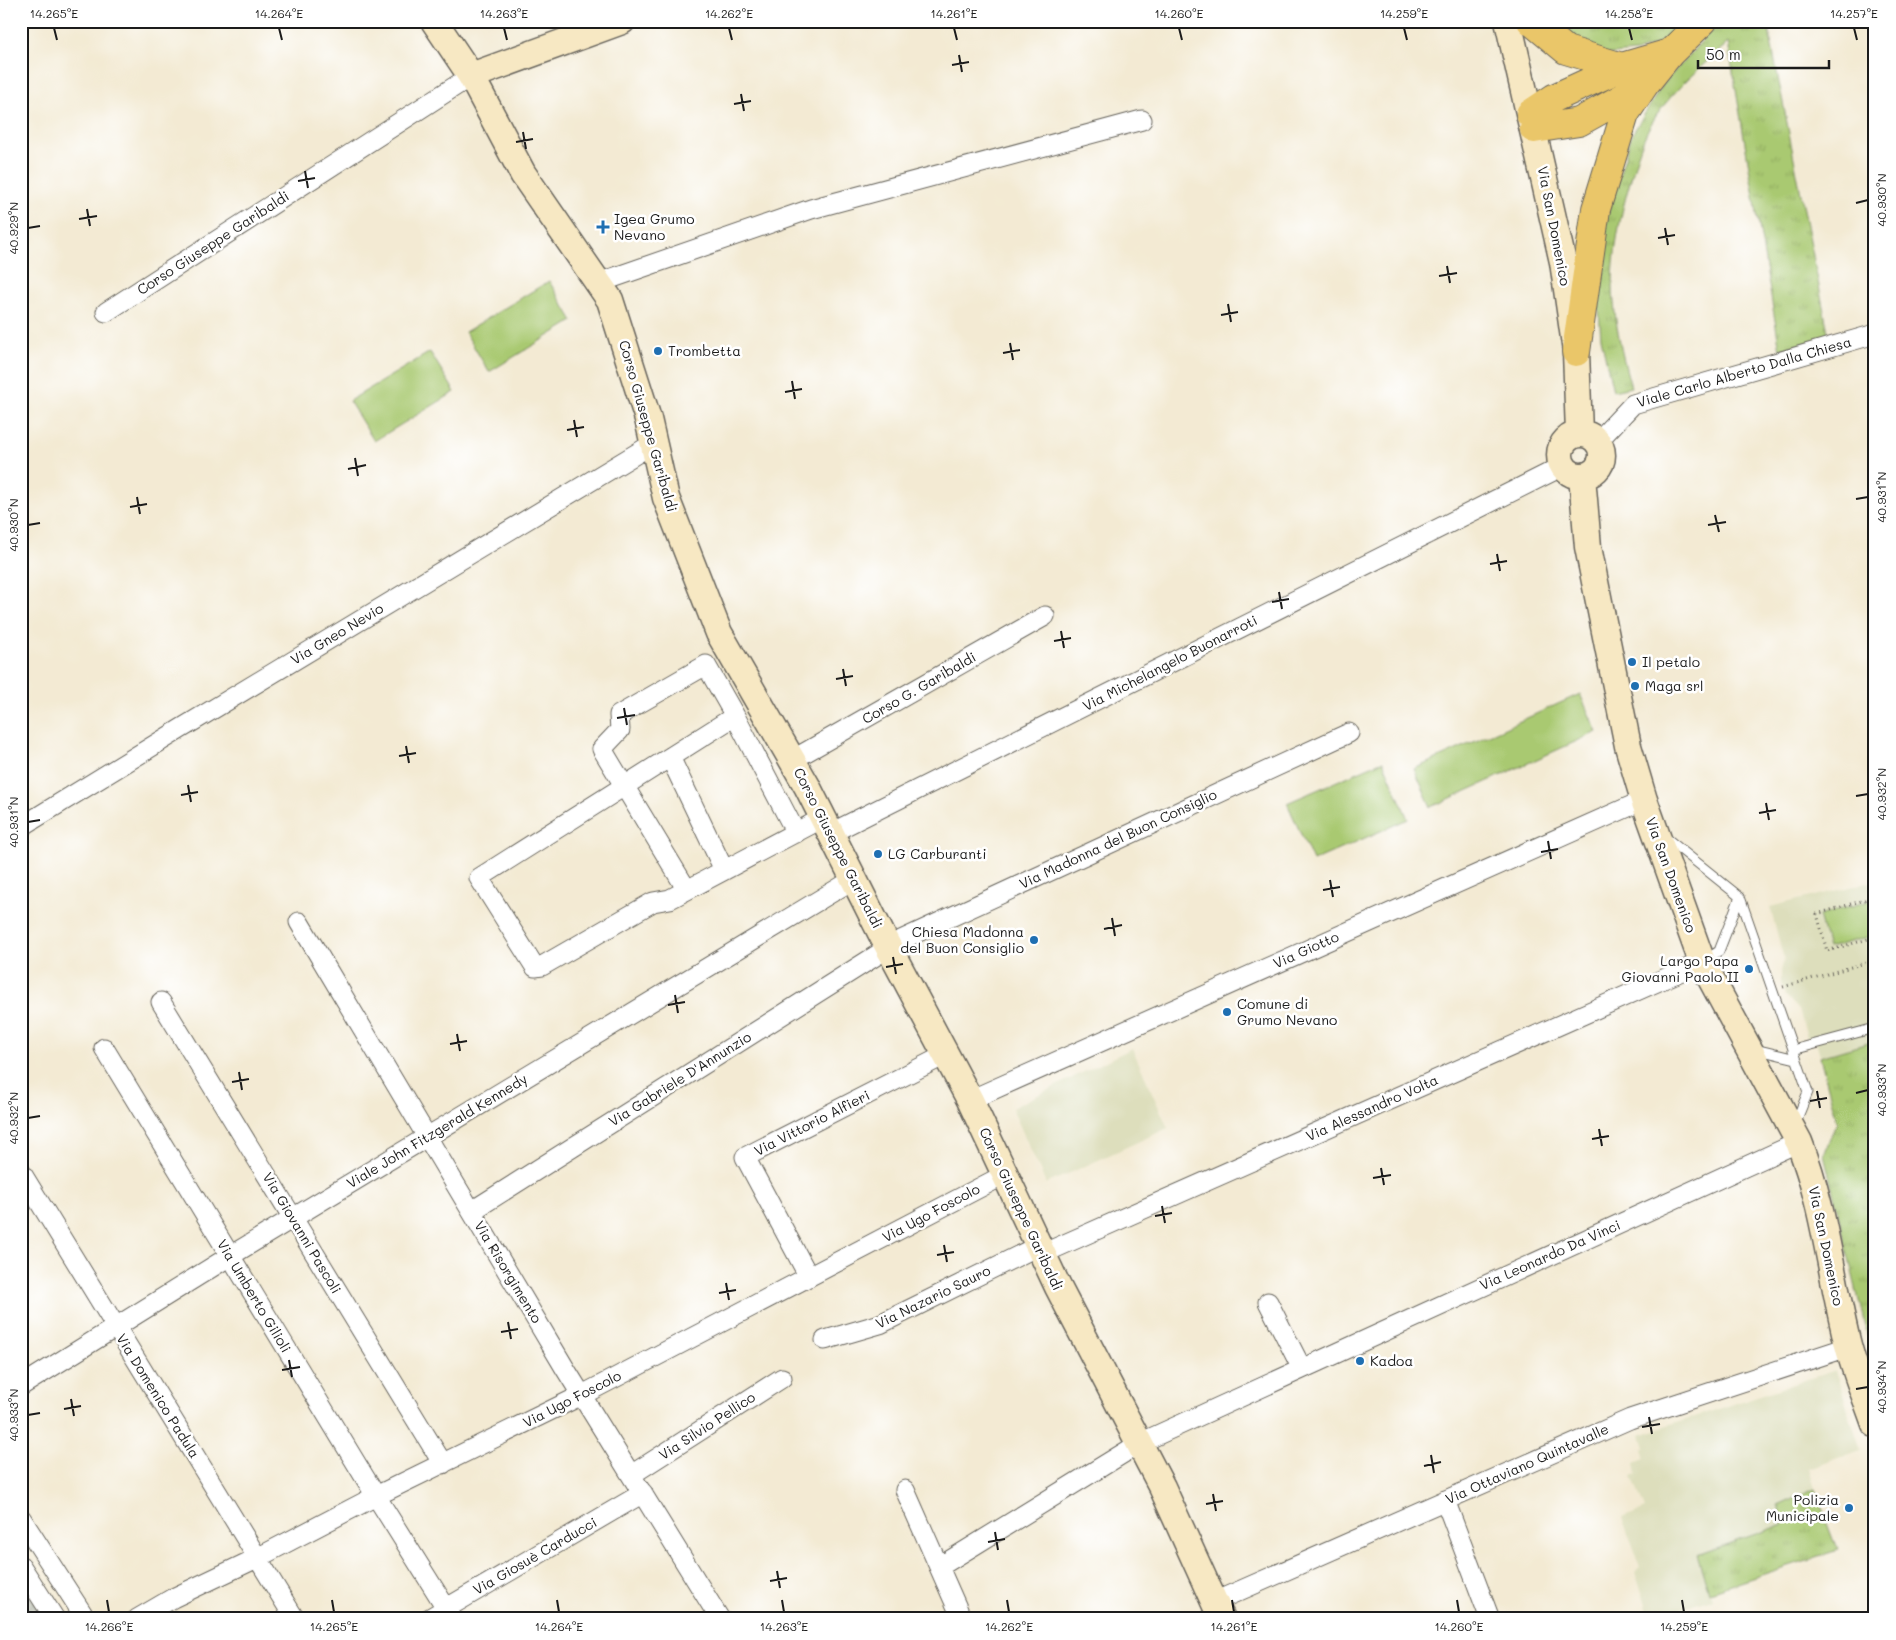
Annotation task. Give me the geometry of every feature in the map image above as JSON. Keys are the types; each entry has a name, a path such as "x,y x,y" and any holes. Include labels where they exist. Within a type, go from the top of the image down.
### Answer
{"highway":[{"path":"1531,21 1566,50 1622,67"},
{"path":"1576,352 1596,209 1625,114 1645,84 1670,53 1703,21"},
{"path":"1532,122 1554,98 1622,67 1670,53"},
{"path":"1532,122 1579,122 1624,98 1645,84"}],"street":[{"name":"Corso Giuseppe Garibaldi","path":"434,21 471,76 523,174 610,300 648,420 666,498 719,633 792,760 970,1100 1040,1250 1144,1441 1162,1486 1218,1610"},
{"path":"471,76 622,21"},
{"name":"Via San Domenico","path":"1508,21 1563,262 1589,437"},
{"name":"Corso Giuseppe Garibaldi","path":"106,312 471,76"},
{"path":"598,283 811,209 1142,120"},
{"name":"Viale Carlo Alberto Dalla Chiesa","path":"1589,437 1633,404 1875,334"},
{"path":"1589,437 1602,447 1602,460 1595,471 1573,471 1560,459 1562,445 1566,439 1589,437"},
{"name":"Via Gneo Nevio","path":"21,827 654,443"},
{"name":"Via San Domenico","path":"1573,471 1628,746 1644,800 1702,962 1796,1137 1808,1165 1816,1197 1842,1349 1875,1424"},
{"name":"Via Michelangelo Buonarroti","path":"624,787 479,878 535,967 542,966 653,902 670,899 796,833 827,826 1573,471"},
{"name":"Corso G. Garibaldi","path":"792,760 1045,616"},
{"path":"687,890 602,749 620,730 619,716 706,665 736,716 796,833"},
{"path":"624,787 736,716"},
{"name":"Via Madonna del Buon Consiglio","path":"888,946 1349,733"},
{"path":"670,757 724,870"},
{"name":"Via Giotto","path":"970,1100 1644,800"},
{"name":"Viale John Fitzgerald Kennedy","path":"21,1386 230,1256 854,879"},
{"name":"Via Risorgimento","path":"299,922 582,1395 720,1619"},
{"name":"Via Gabriele D'Annunzio","path":"472,1211 877,955 888,946"},
{"name":"Via Alessandro Volta","path":"1040,1250 1702,962"},
{"name":"Via Giovanni Pascoli","path":"161,1002 443,1464"},
{"name":"Via Umberto Gilioli","path":"104,1048 376,1496 450,1613"},
{"name":"Via Vittorio Alfieri","path":"809,1277 745,1158 945,1055"},
{"name":"Via Leonardo Da Vinci","path":"939,1567 1144,1441 1302,1369 1796,1137"},
{"name":"Via Domenico Padula","path":"21,1172 295,1619"},
{"name":"Via Ugo Foscolo","path":"137,1619 174,1598 376,1496 582,1395 1004,1175"},
{"name":"Via Nazario Sauro","path":"825,1340 880,1324 1040,1250"},
{"path":"1268,1302 1302,1369"},
{"name":"Via Ottaviano Quintavalle","path":"1218,1610 1445,1500 1630,1419 1842,1349"},
{"name":"Via Silvio Pellico","path":"631,1474 782,1378"},
{"path":"905,1490 962,1619"},
{"name":"Via Giosuè Carducci","path":"428,1619 450,1613 642,1493"},
{"path":"1445,1500 1490,1619"},
{"path":"21,1518 86,1619"},
{"path":"21,1566 55,1619"}],"lane":[{"path":"1654,829 1740,897 1808,1092 1796,1137"},
{"path":"1702,962 1719,951 1740,897"},
{"path":"1748,1048 1795,1054 1875,1028"}],"path":[{"path":"1875,897 1817,914 1827,951 1875,937"},
{"path":"1783,987 1875,960"}],"shaded area":[{"path":"1875,881 1875,1041 1820,1056 1816,1042 1809,1044 1799,1010 1785,995 1781,983 1784,959 1770,907"},
{"path":"1132,1048 1168,1128 1046,1184 1012,1108"},
{"path":"1835,1370 1861,1450 1809,1469 1815,1489 1777,1506 1784,1524 1698,1555 1712,1599 1651,1619 1635,1572 1640,1568 1622,1518 1645,1509 1632,1477 1637,1475 1635,1463 1645,1459 1642,1449 1645,1447 1641,1435"},
{"path":"21,1580 46,1619 21,1619"}],"green space":[{"path":"1543,21 1687,21 1659,43 1636,52 1601,55"},
{"path":"1720,21 1767,21 1829,337 1780,350 1728,43 1690,77 1664,105 1647,131 1637,156 1620,221 1613,274 1617,325 1631,387 1613,391 1601,338 1597,285 1600,238 1632,134 1664,83"},
{"path":"549,281 573,321 489,372 465,332"},
{"path":"430,352 455,392 374,441 349,401"},
{"path":"1580,694 1597,732 1431,807 1414,769"},
{"path":"1383,761 1408,819 1313,861 1287,803"},
{"path":"1875,899 1875,935 1828,948 1819,916"},
{"path":"1875,1041 1875,1368 1824,1154 1837,1121 1820,1057"},
{"path":"1815,1489 1838,1550 1709,1592 1697,1555 1784,1524 1777,1506"}],"place":[{"name":"Igea Grumo Nevano","path":"603,227"},
{"name":"Trombetta","path":"658,351"},
{"name":"Il petalo","path":"1632,662"},
{"name":"Maga srl","path":"1635,686"},
{"name":"LG Carburanti","path":"878,854"},
{"name":"Chiesa Madonna del Buon Consiglio","path":"1034,940"},
{"name":"Largo Papa Giovanni Paolo II","path":"1749,969"},
{"name":"Comune di Grumo Nevano","path":"1227,1012"},
{"name":"Kadoa","path":"1360,1361"},
{"name":"Polizia Municipale","path":"1849,1508"}]}
